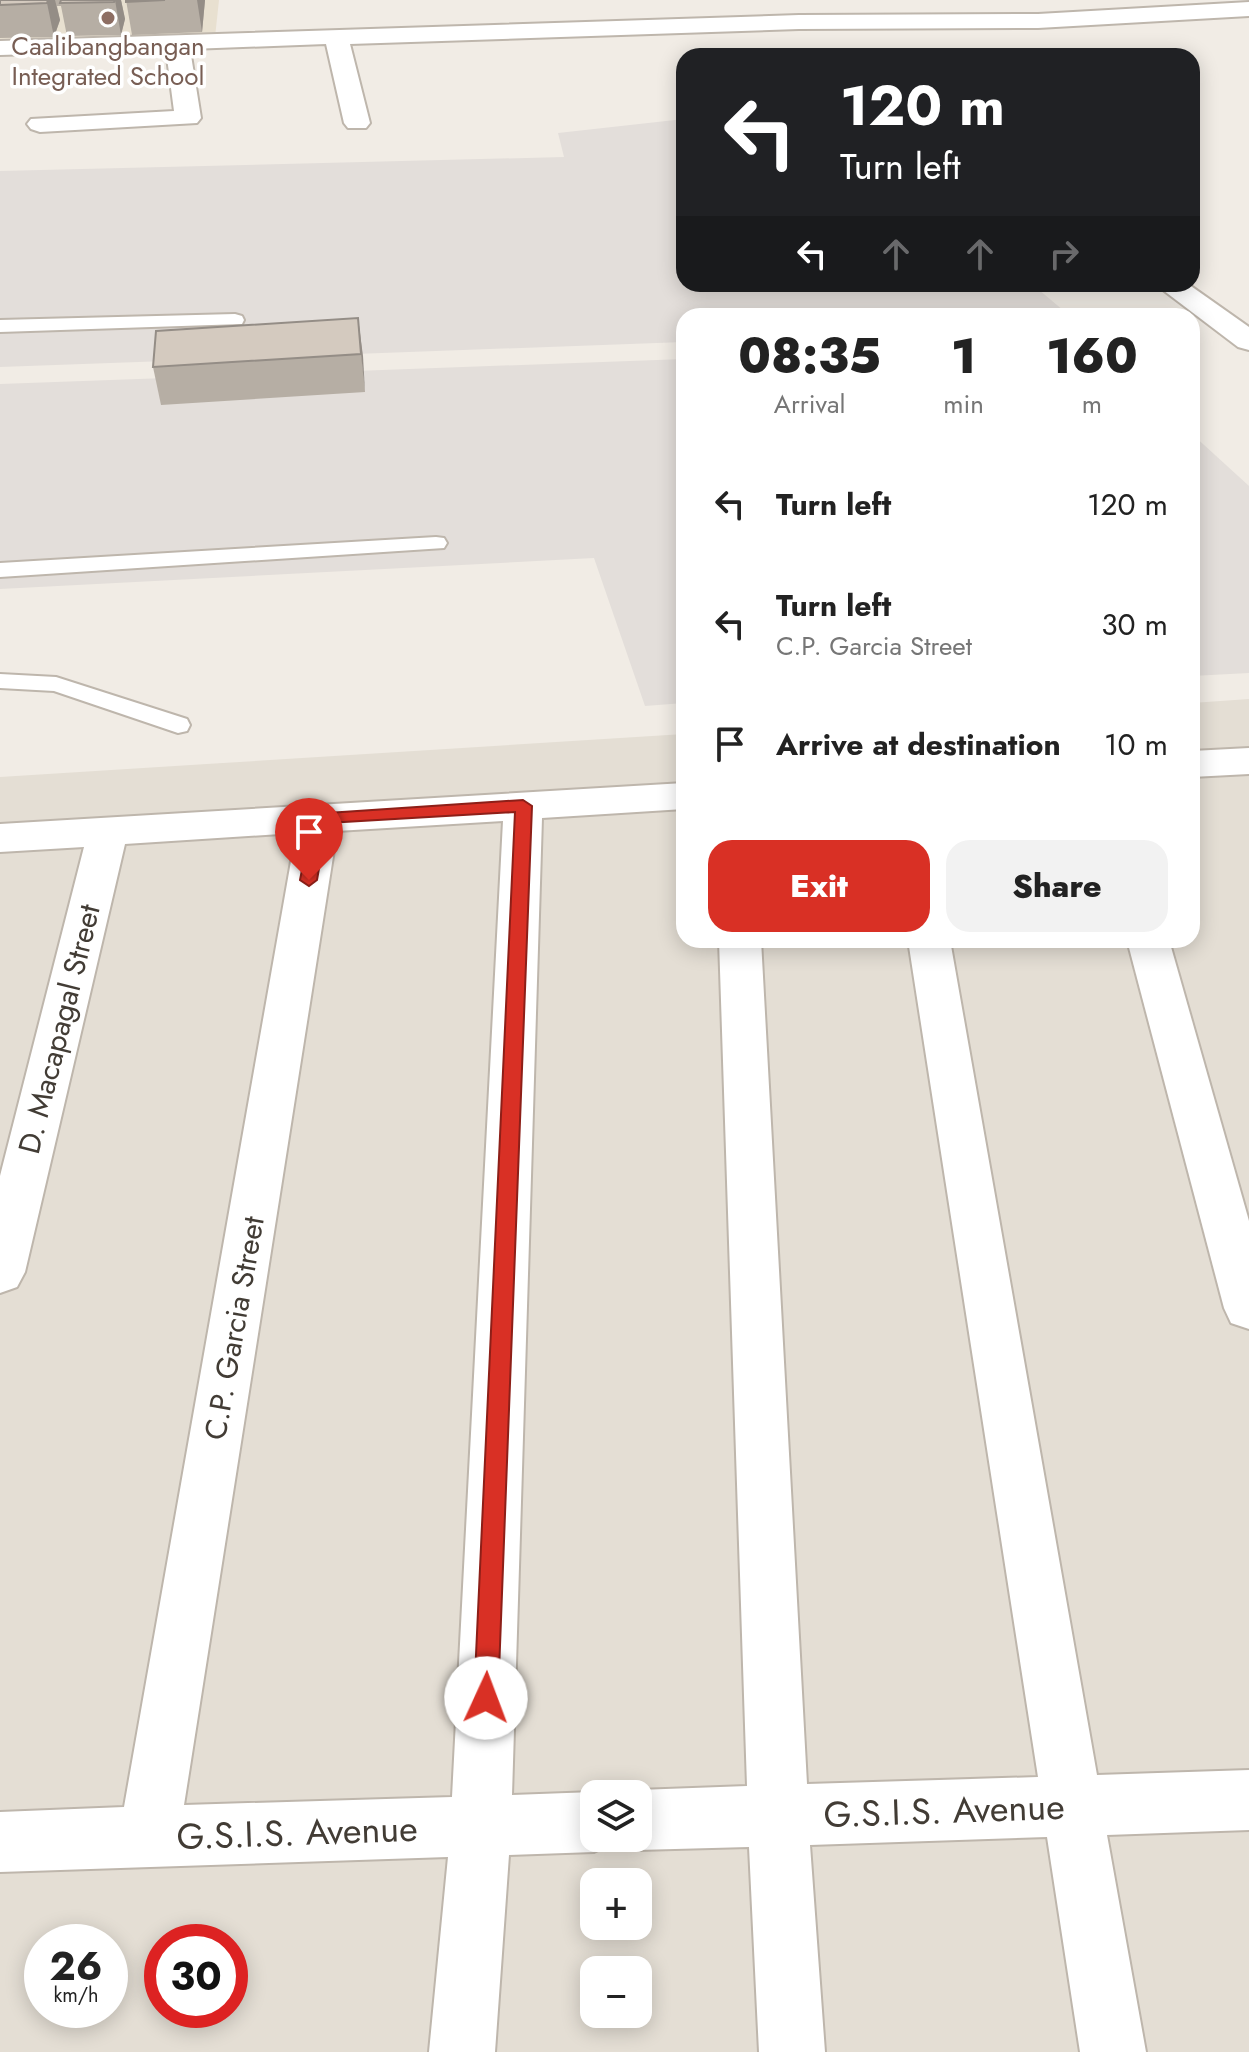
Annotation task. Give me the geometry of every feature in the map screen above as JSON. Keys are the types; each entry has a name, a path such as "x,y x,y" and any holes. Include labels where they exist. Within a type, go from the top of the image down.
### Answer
{"street":[{"path":"0,48 799,22 1038,21 1249,9"},
{"path":"799,22 831,48"},
{"path":"336,36 357,123"},
{"path":"40,124 188,118 177,42"},
{"path":"1180,292 1249,341"},
{"path":"1200,764 1249,761"},
{"path":"0,838 676,796"},
{"path":"462,2052 481,1825 523,806"},
{"name":"C.P. Garcia Street","path":"149,1837 319,818"},
{"name":"D. Macapagal Street","path":"0,1272 108,831"},
{"path":"740,948 778,1815 792,2052"},
{"path":"930,948 1113,2052"},
{"path":"1150,948 1249,1308"},
{"name":"G.S.I.S. Avenue","path":"652,1820 1249,1800"},
{"name":"G.S.I.S. Avenue","path":"0,1842 580,1822"}],"lane":[{"path":"0,326 235,320"},
{"path":"0,570 436,543"},
{"path":"0,681 56,684 178,725"}],"shaded area":[{"name":"Caalibangbangan Integrated School","path":"0,0 219,0 215,37 0,43"},
{"path":"676,120 676,292 1042,292 1060,308 676,308 676,342 0,367 0,171 564,157 558,133"},
{"path":"676,359 676,704 645,706 594,558 0,589 0,384"},
{"path":"1200,441 1249,486 1249,673 1200,676"},
{"path":"1249,699 1249,2052 0,2052 0,777 676,735 676,948 1200,948 1200,702"}],"building":[{"path":"0,0 48,0 47,3 0,5"},
{"path":"61,0 115,0 60,3"},
{"path":"358,318 361,354 153,367 156,331"}],"place":[{"name":"Caalibangbangan Integrated School","path":"108,18"}],"route":[{"path":"309,880 319,818 523,806 486,1698"}]}
